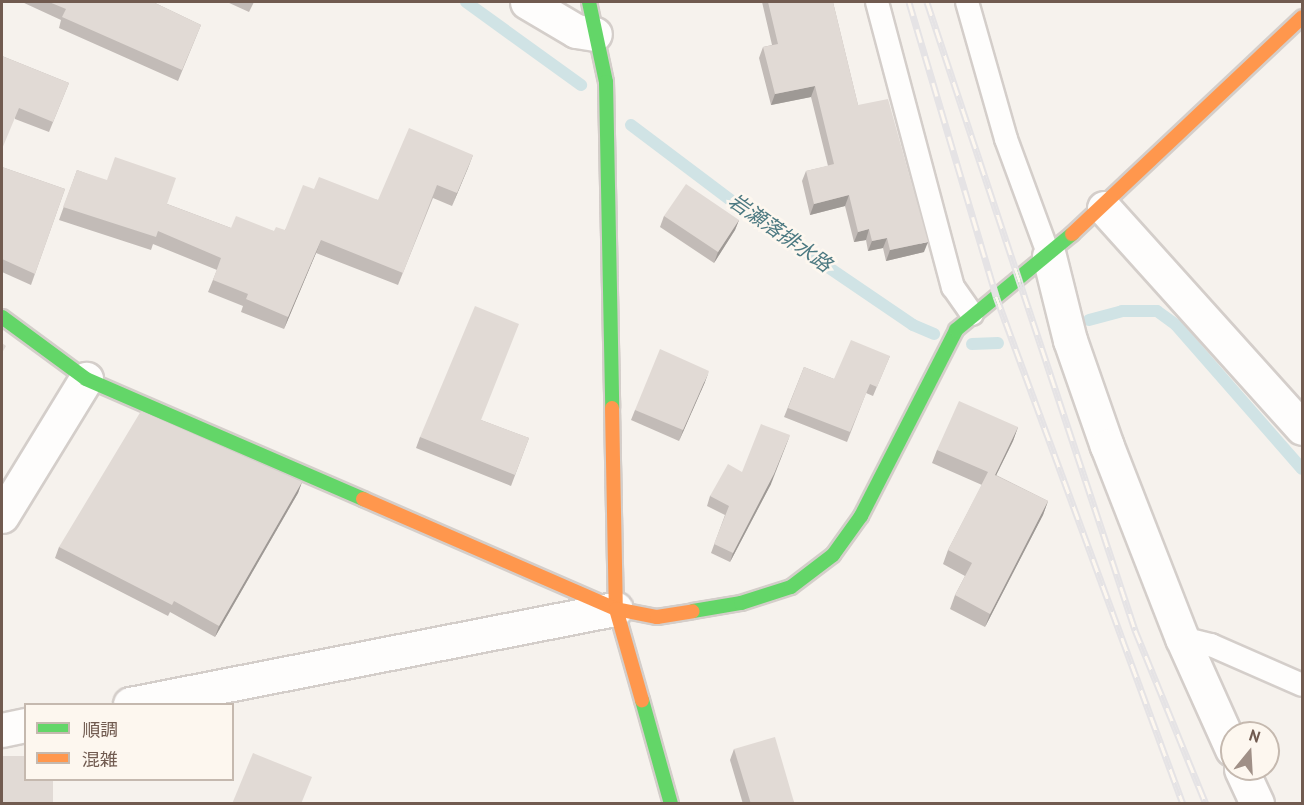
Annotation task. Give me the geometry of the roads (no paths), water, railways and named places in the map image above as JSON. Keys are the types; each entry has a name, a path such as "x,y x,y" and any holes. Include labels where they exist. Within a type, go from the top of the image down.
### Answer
{"street":[{"path":"527,2 576,31 594,34"},
{"path":"589,2 606,82 616,609 671,804"},
{"path":"2,317 86,379 616,609 657,618 741,603 791,587 833,555 861,516 945,349 972,314 1049,256 1104,208 1302,17"},
{"path":"1104,208 1302,428"},
{"path":"1049,256 1070,340 1107,446 1182,638 1220,722"},
{"path":"2,516 86,379"},
{"path":"140,703 616,609"},
{"path":"2,730 24,725"},
{"path":"1246,781 1257,804"}],"lane":[{"path":"876,2 953,287 972,314"},
{"path":"967,2 1006,139 1049,256"},
{"path":"1182,638 1211,645 1302,685"}],"waterway":[{"name":"岩瀬落排水路","path":"466,2 581,85"},
{"name":"岩瀬落排水路","path":"631,125 744,210 913,325 934,334"},
{"name":"岩瀬落排水路","path":"1089,320 1122,311 1157,311 1176,325 1302,469"},
{"name":"岩瀬落排水路","path":"972,344 998,343"}],"railway":[{"path":"909,2 996,296 1183,804"},
{"path":"927,2 1135,630 1206,804"}]}
